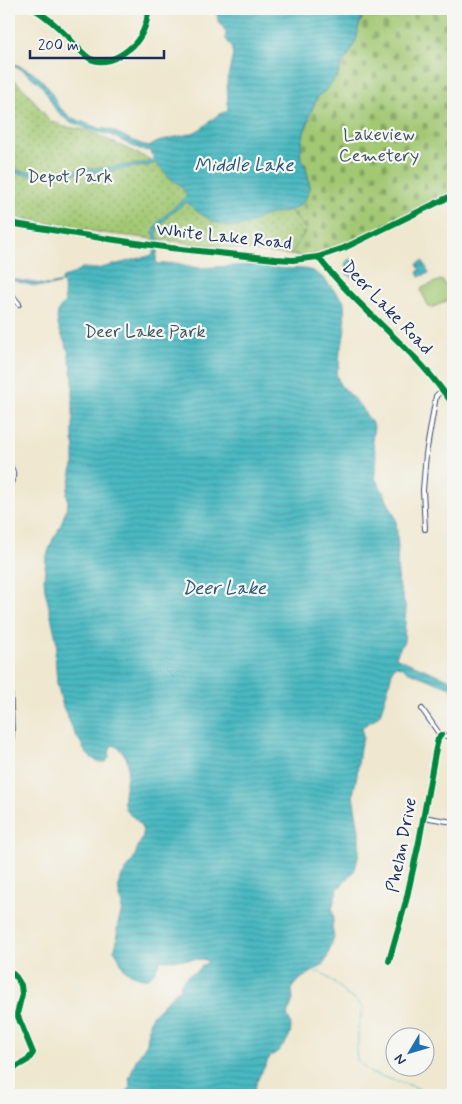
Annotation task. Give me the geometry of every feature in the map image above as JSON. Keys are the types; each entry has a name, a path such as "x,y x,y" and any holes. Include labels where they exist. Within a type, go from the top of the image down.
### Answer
{"street":[{"path":"34,9 62,31 89,58 96,61 111,60 134,44 140,37 148,19 148,9"},
{"name":"White Lake Road","path":"9,222 157,246 293,260 318,257 344,248 453,195"},
{"name":"Deer Lake Road","path":"318,257 359,303 411,354 453,404"},
{"path":"9,291 19,304"},
{"path":"425,529 423,490 426,454 436,396 442,390"},
{"path":"9,465 14,474 9,487"},
{"path":"9,672 12,732 9,761"},
{"path":"422,709 441,735 453,737"},
{"name":"Phelan Drive","path":"389,961 406,901 419,842 434,753 441,735"},
{"path":"423,817 453,822"},
{"path":"9,970 21,985 22,994 17,1014 33,1053 28,1060 16,1067"}],"green space":[{"name":"Lakeview Cemetery","path":"368,9 453,9 453,192 341,247 314,255 290,255 306,230 290,210 307,193 310,185 300,153 304,132 318,96 325,91 338,75 342,63 347,58 363,16"},
{"name":"Depot Park","path":"9,74 27,92 51,122 60,124 59,126 87,130 151,160 290,210 306,230 290,255 103,233 9,216"},
{"path":"440,280 443,281 451,297 449,300 431,308 421,291 422,288"}],"water":[{"name":"Deer Lake","path":"216,9 368,9 359,24 357,38 349,55 342,63 338,75 325,91 318,96 310,114 304,132 300,155 306,169 309,190 302,203 294,209 264,216 239,227 215,222 188,203 185,203 170,214 158,229 159,239 156,261 158,264 176,263 197,268 255,265 270,268 304,269 313,271 322,277 343,300 345,328 340,350 339,366 336,373 340,385 360,406 374,426 372,439 377,460 375,478 396,520 399,585 406,608 404,641 396,656 453,681 453,689 396,666 393,668 380,714 362,727 363,739 360,747 353,795 359,831 359,852 356,866 354,871 338,889 335,897 332,909 334,938 326,960 322,966 293,986 293,1000 287,1015 291,1025 290,1035 281,1048 269,1059 258,1078 252,1095 122,1095 128,1090 129,1079 136,1060 147,1043 149,1023 153,1014 178,990 187,976 208,962 202,959 162,960 151,976 144,978 128,972 114,950 117,940 117,925 122,909 119,882 134,858 143,838 142,829 137,820 125,809 124,795 128,771 126,757 114,745 110,747 109,757 106,762 98,762 89,756 76,736 63,707 57,683 55,655 57,644 44,579 46,558 68,503 67,492 74,464 72,366 67,346 57,322 59,311 65,302 64,288 63,283 50,286 40,286 24,284 9,278 49,285 62,282 62,279 82,268 97,269 153,255 156,226 187,195 180,185 170,178 156,163 90,173 34,176 9,172 9,169 37,173 90,169 145,163 154,160 151,151 143,150 109,134 97,132 68,121 55,109 41,85 23,70 9,63 9,61 30,71 42,80 50,90 58,106 70,117 98,128 111,130 149,147 165,139 195,132 228,110 227,81 233,55 231,46 226,39 226,32 218,20"},
{"path":"350,259 355,260 357,264 360,274 358,279 347,274 345,264"},
{"path":"423,261 429,273 419,277 417,272 420,270 417,264"}],"waterway":[{"path":"314,971 322,973 338,985 346,995 353,998 363,1007 358,1028 357,1060 370,1073 413,1086 423,1091 426,1095"}],"cycle path":[{"path":"34,9 55,25 86,56 99,61 115,58 137,41 147,20 148,9"},
{"path":"9,223 171,248 293,260 318,257 344,248 453,195"},
{"path":"318,257 352,295 422,366 453,404"},
{"path":"389,961 406,901 435,753 438,739 441,735"},
{"path":"9,970 21,985 22,994 17,1014 33,1053 28,1060 16,1067"}],"water label":[{"name":"Middle Lake","path":"244,165"}],"park label":[{"name":"Deer Lake Park","path":"145,332"}]}
